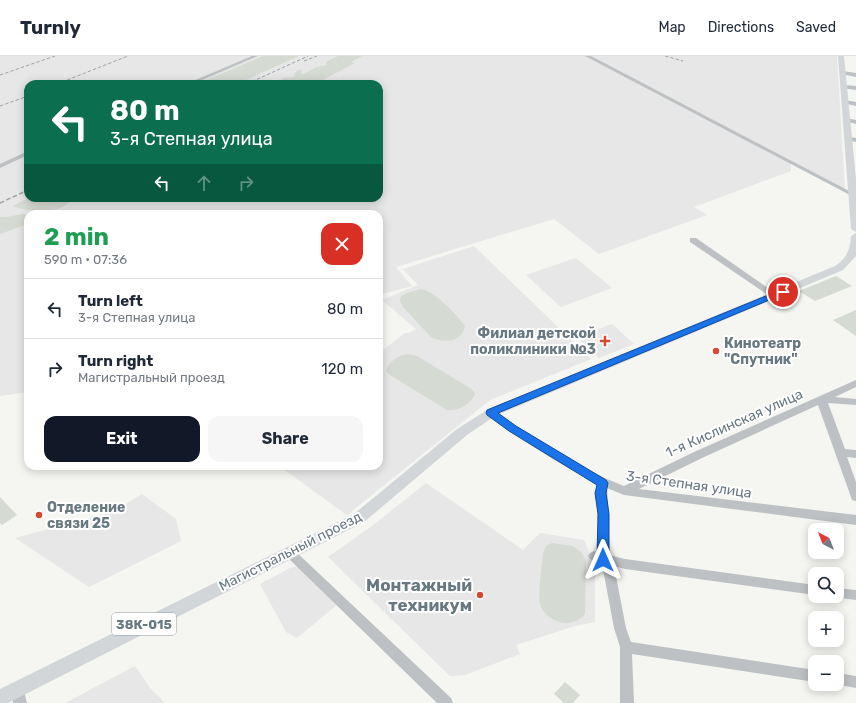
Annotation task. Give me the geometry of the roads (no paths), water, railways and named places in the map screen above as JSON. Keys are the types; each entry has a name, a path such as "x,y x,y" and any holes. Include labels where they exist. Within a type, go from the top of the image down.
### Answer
{"main road":[{"path":"841,56 846,120 852,139 856,229"},
{"name":"Магистральный проезд","path":"0,698 19,696 138,627 359,518 462,432 491,413 830,272 847,262 854,253 856,236"}],"street":[{"path":"199,80 256,56"},
{"path":"587,56 853,188"},
{"path":"843,73 856,75"},
{"path":"844,87 856,88"},
{"path":"845,102 856,104"},
{"path":"846,120 856,122"},
{"path":"0,166 24,156"},
{"path":"693,240 774,295"},
{"name":"1-я Кислинская улица","path":"624,491 698,455 856,383"},
{"path":"856,402 823,399 824,406 856,497"},
{"name":"3-я Степная улица","path":"491,413 512,429 602,483 624,491 856,520"},
{"path":"841,453 856,454"},
{"path":"602,483 601,493 604,514 601,559 626,647 627,703"},
{"path":"290,553 446,703"},
{"path":"601,559 625,564 808,589"},
{"path":"844,594 856,595"},
{"path":"626,647 808,675"},
{"path":"844,680 856,682"}],"railway":[{"path":"0,75 55,56"},
{"path":"67,80 128,56"},
{"path":"256,80 308,56"},
{"path":"304,61 317,56"},
{"path":"665,56 683,61"},
{"path":"0,106 24,97"},
{"path":"0,203 24,192"}],"place":[{"name":"Филиал детской поликлиники №3","path":"605,341"},
{"name":"Кинотеатр \"Спутник\"","path":"716,351"},
{"name":"Отделение связи 25","path":"39,515"},
{"name":"Монтажный техникум","path":"480,595"}]}
